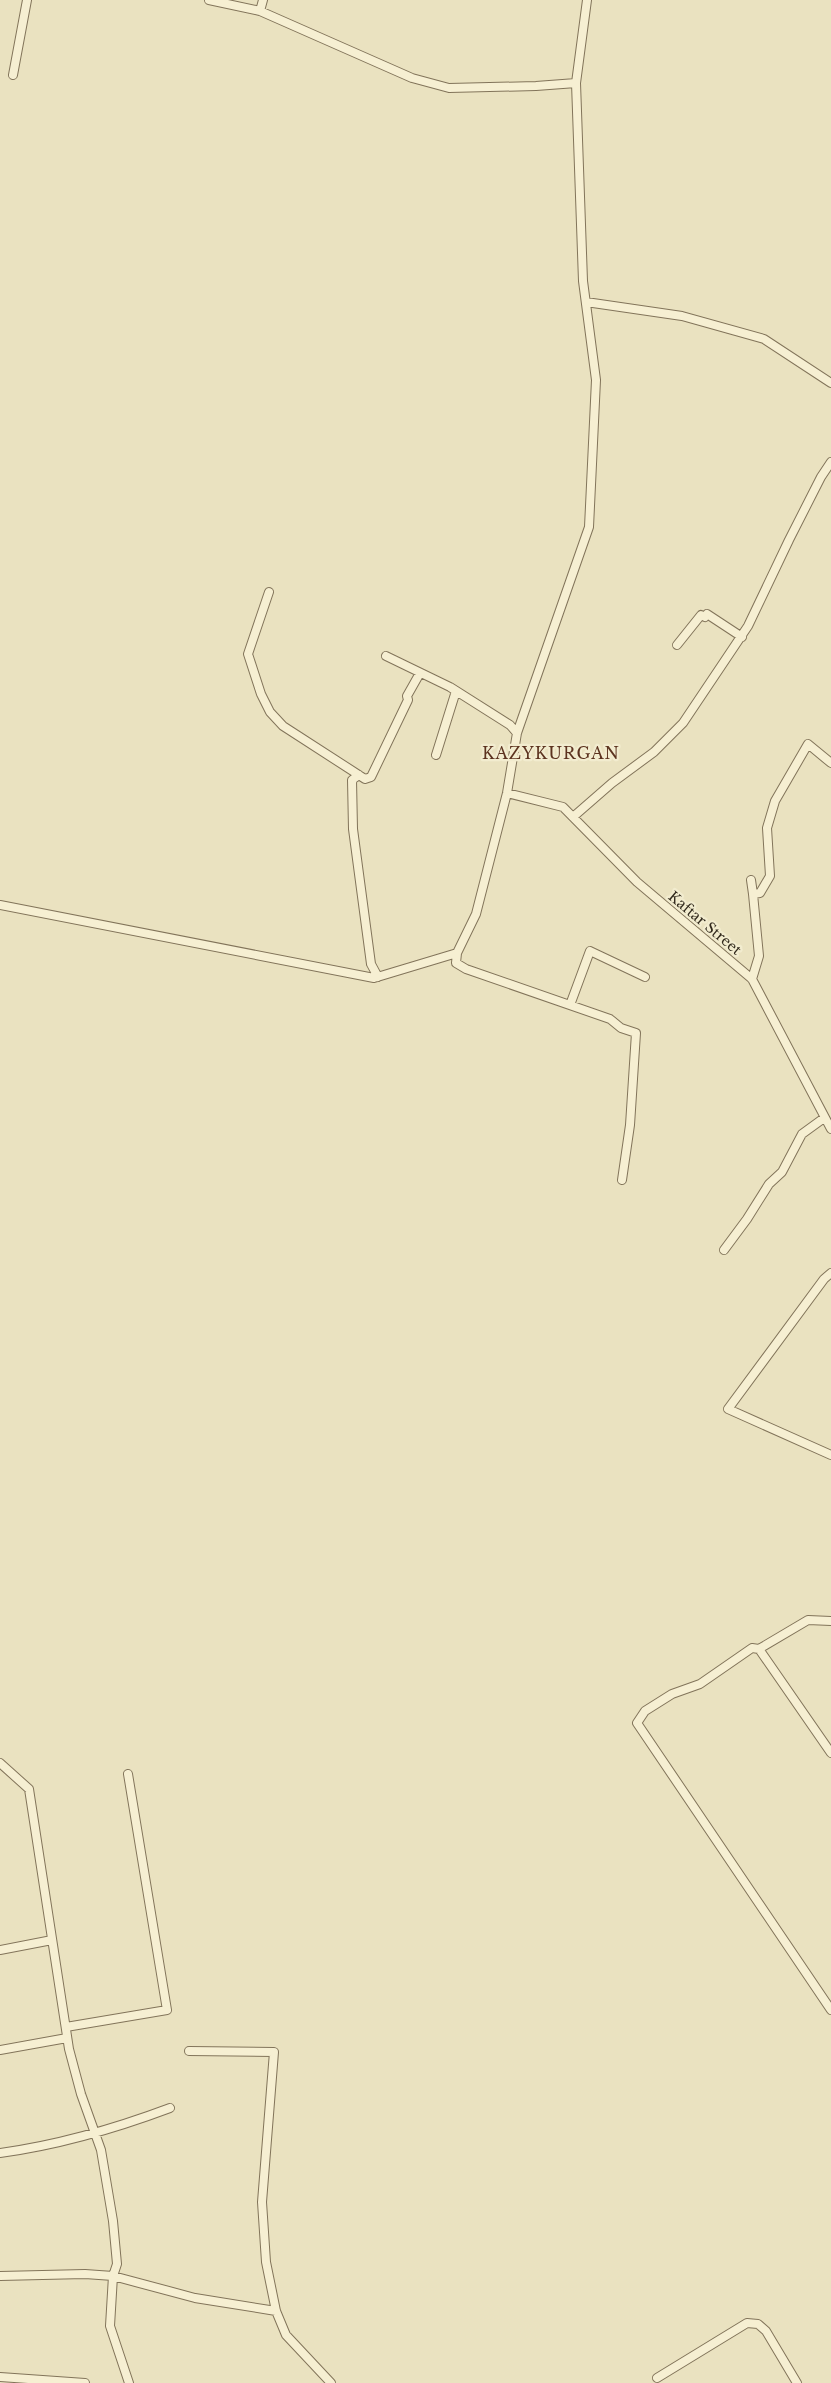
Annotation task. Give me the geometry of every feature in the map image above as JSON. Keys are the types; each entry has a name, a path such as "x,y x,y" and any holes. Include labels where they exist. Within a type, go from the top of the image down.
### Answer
{"street":[{"path":"13,75 27,0"},
{"path":"209,0 260,10 412,78 449,88 576,83"},
{"path":"260,10 263,0"},
{"path":"587,0 576,83 586,302 596,380 589,527 517,733 507,793 476,914 457,953 456,963 466,969 610,1019 622,1028 636,1033 630,1125 622,1180"},
{"path":"586,302 682,316 764,339 831,384"},
{"path":"573,817 612,783 654,752 683,723 742,637 821,477 831,462"},
{"path":"269,592 248,654 261,694 270,712 283,726 365,779 371,777 408,700 407,696 420,673"},
{"path":"677,645 701,615 704,617 707,614 742,637"},
{"path":"386,656 456,691 510,725 517,733"},
{"path":"436,755 456,691"},
{"path":"753,894 760,893 770,876 767,828 775,801 805,747 808,744 831,763"},
{"path":"359,775 352,780 353,829 371,964 378,977"},
{"name":"Kaftar Street","path":"507,793 563,806 637,882 752,979 831,1129"},
{"path":"751,880 759,956 752,979"},
{"path":"0,905 378,977 457,953"},
{"path":"570,1005 590,951 645,977"},
{"path":"724,1250 747,1219 769,1184 782,1172 802,1134 824,1118"},
{"path":"831,1273 824,1279 728,1409 831,1456"},
{"path":"831,1621 808,1620 760,1649 752,1648 700,1684 672,1694 645,1711 637,1723 831,2010"},
{"path":"760,1649 831,1753"},
{"path":"0,1764 30,1789 67,2038 81,2094 101,2150 113,2221 117,2264 113,2276 110,2326 129,2383"},
{"path":"66,2027 167,2010 128,1774"},
{"path":"0,1950 52,1940"},
{"path":"0,2050 67,2038"},
{"path":"189,2051 274,2052 262,2202 266,2262 276,2312 286,2335 331,2383"},
{"path":"0,2153 37,2148 96,2134 170,2108"},
{"path":"0,2276 85,2274 113,2276 196,2298 276,2312"},
{"path":"657,2378 747,2323 758,2324 766,2331 797,2383"},
{"path":"0,2377 85,2383"}],"district":[{"name":"KAZYKURGAN","path":"551,753"}]}
